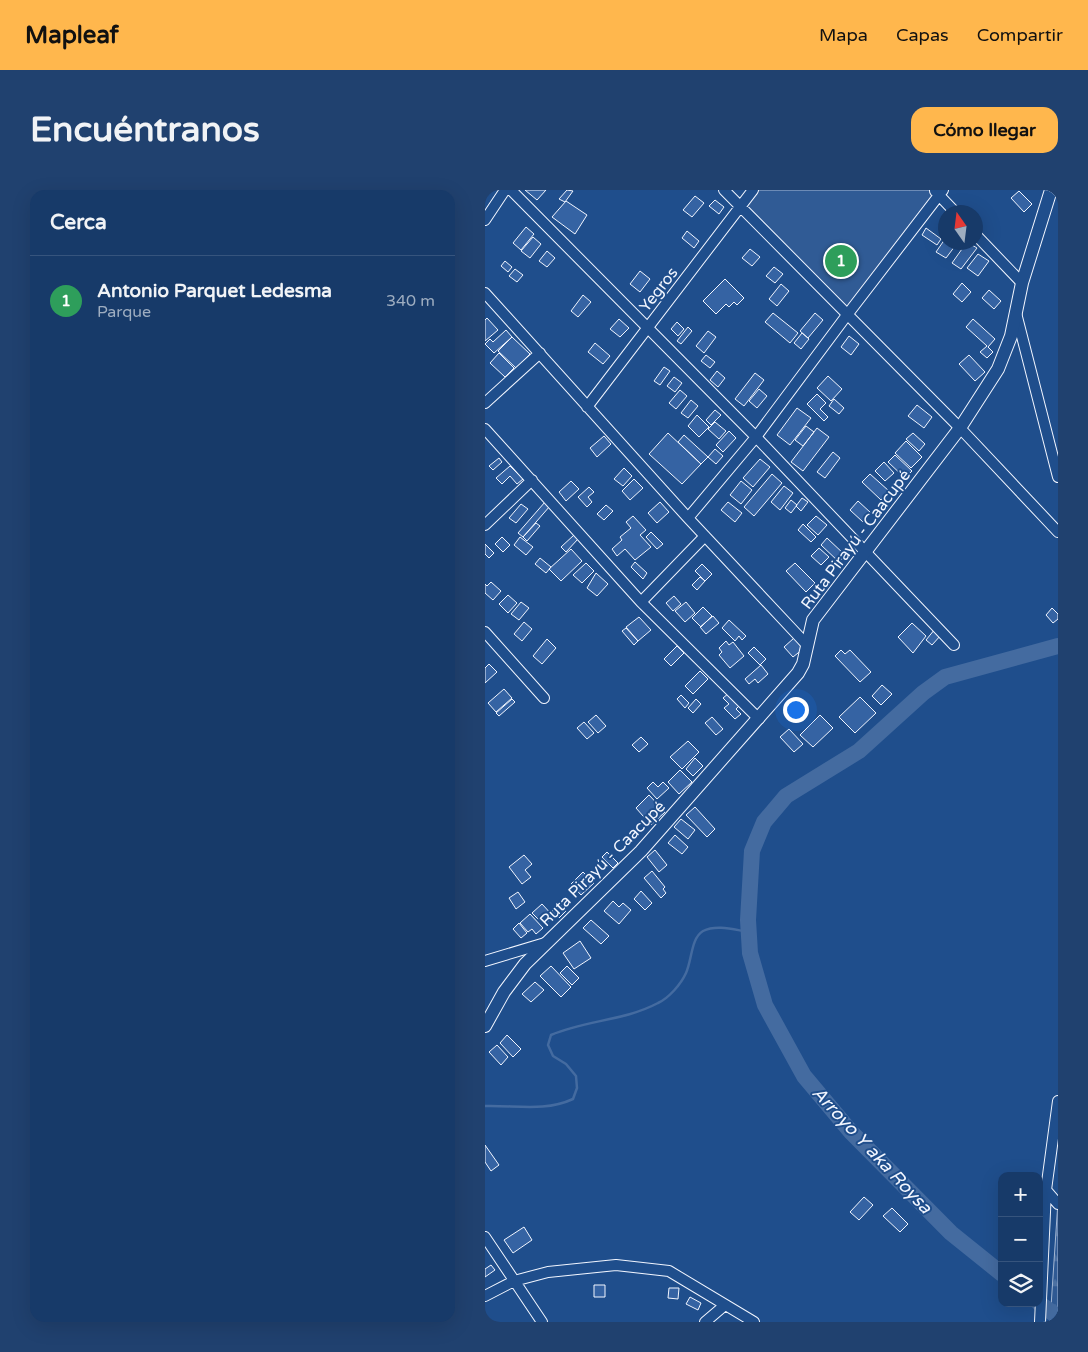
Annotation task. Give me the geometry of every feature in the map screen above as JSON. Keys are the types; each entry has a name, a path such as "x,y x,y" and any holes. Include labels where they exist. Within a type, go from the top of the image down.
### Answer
{"main road":[{"name":"Ruta Pirayú - Caacupé","path":"485,1026 504,992 525,964 641,851 798,673 803,664 813,620 960,428 997,369 1011,336 1022,283 1051,190"}],"street":[{"path":"485,220 505,190"},
{"path":"511,190 756,437 954,645"},
{"path":"724,190 960,428 1058,532"},
{"name":"Yegros","path":"587,407 753,190"},
{"path":"688,518 756,437 939,192 949,205"},
{"path":"983,242 1022,283"},
{"path":"485,293 688,518 807,645"},
{"path":"1016,312 1058,477"},
{"path":"485,403 540,353"},
{"path":"485,429 641,602 759,719"},
{"path":"485,525 532,480"},
{"path":"641,602 705,536"},
{"path":"485,632 543,698"},
{"path":"485,962 545,943"},
{"path":"1042,1262 1046,1190 1058,1101"},
{"path":"1046,1190 1058,1204"},
{"path":"485,1237 542,1322"},
{"path":"485,1296 514,1281 548,1272 616,1265 649,1268 669,1271 754,1322"},
{"path":"705,1322 725,1304"}],"green space":[{"path":"1058,1201 1058,1322 1050,1322"}],"shaded area":[{"path":"753,190 934,190 939,195 847,315 740,207"}],"building":[{"path":"525,190 546,190 537,200"},
{"path":"567,190 573,191 565,202 559,199"},
{"path":"1019,191 1032,204 1024,212 1011,198"},
{"path":"695,196 704,203 692,217 683,210"},
{"path":"715,200 724,207 719,214 709,206"},
{"path":"566,201 587,215 575,234 552,217"},
{"path":"526,227 534,234 521,250 513,243"},
{"path":"926,228 938,237 938,244 937,245 922,235"},
{"path":"687,231 699,241 694,248 682,238"},
{"path":"533,237 541,244 530,258 521,251"},
{"path":"750,249 760,257 752,266 742,258"},
{"path":"938,249 952,250 946,258 936,252"},
{"path":"961,250 975,250 961,269 952,263"},
{"path":"547,251 555,258 547,267 539,261"},
{"path":"978,254 989,261 978,276 967,268"},
{"path":"505,261 512,267 508,272 501,266"},
{"path":"774,267 783,274 775,283 766,276"},
{"path":"515,269 523,275 517,282 509,276"},
{"path":"640,271 650,279 640,292 630,284"},
{"path":"725,279 744,298 737,305 734,302 729,307 726,304 716,314 703,301"},
{"path":"962,283 971,292 962,302 953,294"},
{"path":"781,284 789,291 777,306 769,299"},
{"path":"989,290 1001,301 994,309 982,298"},
{"path":"583,295 591,302 578,317 571,311"},
{"path":"773,313 798,333 790,343 765,322"},
{"path":"815,313 823,320 808,338 800,331"},
{"path":"487,318 498,330 485,341 485,320"},
{"path":"619,319 629,328 620,337 610,329"},
{"path":"973,319 995,339 988,347 993,352 987,358 980,352 987,346 966,327"},
{"path":"677,322 684,329 678,336 671,329"},
{"path":"688,327 692,331 681,344 677,341"},
{"path":"506,330 512,337 494,353 485,344 490,339 493,342"},
{"path":"708,331 716,337 704,353 696,346"},
{"path":"802,333 809,339 801,349 794,343"},
{"path":"849,336 859,344 851,355 841,347"},
{"path":"512,337 530,354 516,368 498,351"},
{"path":"595,343 610,356 603,364 588,352"},
{"path":"499,353 514,368 505,377 490,363"},
{"path":"706,355 715,362 710,368 701,361"},
{"path":"969,355 985,372 975,381 959,364"},
{"path":"664,367 670,371 660,385 654,381"},
{"path":"717,371 725,378 718,387 710,380"},
{"path":"755,373 764,380 744,406 735,399"},
{"path":"828,376 842,389 831,401 817,388"},
{"path":"674,377 682,383 675,392 667,386"},
{"path":"759,389 767,396 757,408 749,401"},
{"path":"680,390 687,396 676,409 669,403"},
{"path":"817,394 826,403 820,409 828,417 824,421 807,404"},
{"path":"834,399 844,408 839,414 829,406"},
{"path":"691,400 698,406 688,418 681,413"},
{"path":"917,405 932,417 924,428 908,416"},
{"path":"797,408 811,418 790,445 777,435"},
{"path":"715,410 721,415 711,425 706,420"},
{"path":"697,415 709,427 699,437 688,426"},
{"path":"715,422 726,431 719,439 708,429"},
{"path":"806,426 814,432 803,446 795,440"},
{"path":"817,428 829,437 803,471 791,462"},
{"path":"729,431 736,438 723,452 716,445"},
{"path":"668,433 701,464 682,484 649,454"},
{"path":"913,433 925,444 919,451 906,439"},
{"path":"684,435 708,457 701,464 678,442"},
{"path":"604,436 611,444 597,457 590,448"},
{"path":"906,441 922,457 911,468 895,453"},
{"path":"715,449 723,456 716,464 708,457"},
{"path":"833,452 840,458 825,478 817,472"},
{"path":"895,455 912,471 905,478 888,462"},
{"path":"499,458 502,462 493,470 489,466"},
{"path":"760,459 770,467 753,487 743,478"},
{"path":"884,462 894,473 885,481 875,471"},
{"path":"510,466 523,479 517,484 510,476 502,484 496,478"},
{"path":"624,468 632,476 623,486 614,479"},
{"path":"772,474 782,483 754,516 744,507"},
{"path":"870,474 889,491 881,500 862,482"},
{"path":"634,479 643,488 630,500 622,491"},
{"path":"571,481 579,489 566,501 559,492"},
{"path":"741,481 752,490 741,504 730,495"},
{"path":"784,486 793,493 780,510 771,502"},
{"path":"589,487 594,492 588,497 592,502 587,507 578,497"},
{"path":"802,498 808,502 801,511 796,506"},
{"path":"791,500 797,505 791,513 785,508"},
{"path":"858,501 871,513 863,522 850,510"},
{"path":"545,502 550,506 523,537 518,533"},
{"path":"660,502 669,512 657,523 648,513"},
{"path":"728,502 742,513 735,522 721,510"},
{"path":"521,504 528,509 516,523 509,518"},
{"path":"606,505 613,511 604,520 597,514"},
{"path":"633,516 646,530 640,535 651,547 635,560 625,549 617,556 612,549 622,540 620,537 631,528 626,522"},
{"path":"816,516 827,525 818,535 807,525"},
{"path":"536,523 540,526 527,541 523,537"},
{"path":"803,524 816,537 811,542 798,530"},
{"path":"651,532 663,544 657,549 646,537"},
{"path":"574,535 578,539 566,552 561,547"},
{"path":"502,537 510,545 503,552 495,544"},
{"path":"520,537 533,547 526,555 514,545"},
{"path":"827,538 845,555 839,562 821,545"},
{"path":"485,544 494,553 489,558 485,554"},
{"path":"819,548 829,557 821,565 811,556"},
{"path":"571,549 582,561 561,581 549,569"},
{"path":"540,558 551,567 546,573 535,564"},
{"path":"635,562 647,573 643,579 631,567"},
{"path":"586,563 594,571 582,583 573,575"},
{"path":"795,563 815,583 806,592 786,571"},
{"path":"702,564 712,574 705,581 695,571"},
{"path":"596,573 608,584 597,596 587,588"},
{"path":"700,577 705,581 697,590 692,585"},
{"path":"491,582 501,591 493,600 485,593 485,584 487,586"},
{"path":"508,595 517,603 508,613 499,604"},
{"path":"674,596 681,604 673,611 666,603"},
{"path":"521,602 529,608 519,620 511,614"},
{"path":"686,602 695,613 685,622 675,611"},
{"path":"703,607 712,616 701,627 692,618"},
{"path":"1052,608 1058,614 1058,619 1053,623 1046,615"},
{"path":"713,616 719,623 706,634 700,627"},
{"path":"639,617 651,630 638,641 626,627"},
{"path":"729,620 746,636 742,640 739,636 735,641 722,628"},
{"path":"524,622 532,629 522,641 514,634"},
{"path":"912,623 926,636 913,653 898,637"},
{"path":"626,628 638,641 634,645 622,631"},
{"path":"935,629 941,635 932,645 926,640"},
{"path":"794,638 803,649 793,657 784,647"},
{"path":"547,639 556,648 542,664 533,656"},
{"path":"726,641 729,645 733,642 744,656 730,668 719,655 722,652 719,648"},
{"path":"677,646 684,653 671,666 664,659"},
{"path":"754,647 766,659 760,665 748,653"},
{"path":"841,650 845,654 850,650 871,672 860,682 835,656"},
{"path":"489,664 497,672 485,683 485,668"},
{"path":"761,665 768,674 758,683 755,679 749,684 745,679"},
{"path":"700,671 708,679 693,694 685,686"},
{"path":"882,685 892,694 881,705 872,696"},
{"path":"504,689 512,698 496,712 488,703"},
{"path":"729,693 740,705 736,709 741,714 735,719 724,708 729,704 723,698"},
{"path":"681,695 689,703 685,708 677,699"},
{"path":"860,697 876,713 855,733 839,717"},
{"path":"512,699 515,702 499,716 496,713"},
{"path":"696,699 701,704 693,713 688,708"},
{"path":"596,715 606,726 598,733 588,722"},
{"path":"820,715 833,728 813,747 800,735"},
{"path":"712,717 723,729 716,735 705,723"},
{"path":"584,722 594,733 587,739 577,728"},
{"path":"789,729 803,744 794,752 780,737"},
{"path":"641,737 648,744 639,752 632,745"},
{"path":"688,741 699,752 682,769 670,757"},
{"path":"695,758 703,766 693,776 686,769"},
{"path":"680,770 692,782 679,794 668,782"},
{"path":"653,782 658,787 663,782 669,788 657,799 647,788"},
{"path":"649,795 665,812 651,825 636,808"},
{"path":"695,807 715,829 707,837 686,815"},
{"path":"681,819 695,830 688,839 674,827"},
{"path":"675,835 688,847 682,854 668,843"},
{"path":"655,850 667,865 659,872 647,857"},
{"path":"607,852 618,863 613,868 602,857"},
{"path":"524,855 532,864 525,870 531,877 522,884 509,867"},
{"path":"652,871 665,887 663,889 666,893 661,898 644,878"},
{"path":"583,872 594,883 581,895 571,884"},
{"path":"641,891 652,903 645,910 634,899"},
{"path":"518,892 525,902 516,909 509,898"},
{"path":"613,901 619,907 623,903 631,910 619,924 604,911"},
{"path":"542,904 554,917 546,923 542,919 540,921 532,913"},
{"path":"560,904 566,911 559,918 552,911"},
{"path":"530,914 543,928 536,934 532,929 528,932 520,923"},
{"path":"591,920 609,936 601,944 583,928"},
{"path":"519,923 527,933 521,938 513,929"},
{"path":"580,941 591,958 574,969 563,953"},
{"path":"551,966 571,987 561,997 540,976"},
{"path":"567,966 579,978 572,985 560,973"},
{"path":"535,982 544,990 531,1002 522,994"},
{"path":"507,1035 521,1049 513,1057 500,1043"},
{"path":"497,1045 508,1057 501,1065 489,1052"},
{"path":"485,1145 499,1165 491,1171 485,1162"},
{"path":"864,1197 873,1205 859,1220 850,1212"},
{"path":"892,1208 908,1224 900,1232 883,1216"},
{"path":"524,1227 532,1240 513,1253 504,1240"},
{"path":"491,1265 495,1270 485,1277 485,1269"},
{"path":"594,1285 605,1285 605,1297 594,1297"},
{"path":"669,1288 679,1288 678,1299 668,1298"},
{"path":"690,1297 701,1303 698,1310 686,1304"}],"waterway":[{"name":"Arroyo Y aka Roysa","path":"998,1271 951,1233 851,1132 804,1076 765,1005 750,953 748,920 752,851 764,822 786,796 859,751 923,693 945,677 1058,646"},
{"path":"485,1106 541,1107 573,1099 577,1088 576,1076 566,1064 553,1056 548,1045 551,1035 578,1026 632,1013 662,1001 678,986 684,977 696,939 703,931 720,928 749,932"},
{"name":"Arroyo Y aka Roysa","path":"1043,1306 1058,1317"}],"place":[{"name":"Antonio Parquet Ledesma","path":"841,261"}]}
